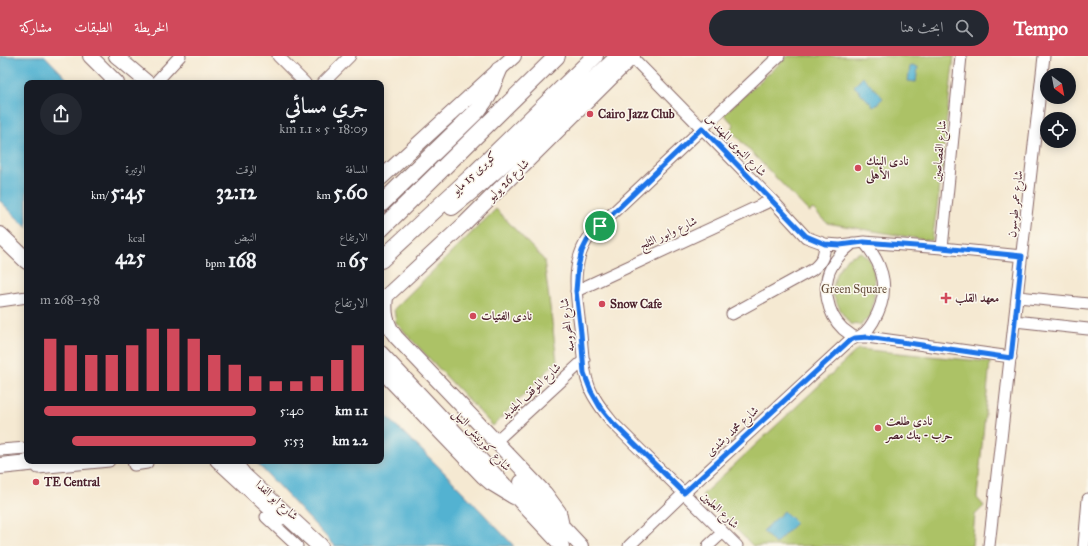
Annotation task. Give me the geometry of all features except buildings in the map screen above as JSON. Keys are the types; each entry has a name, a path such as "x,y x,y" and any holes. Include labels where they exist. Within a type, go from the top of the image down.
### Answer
{"highway":[{"name":"كوبرى 15 مايو","path":"384,257 473,175 594,56"},
{"path":"409,234 428,226 480,185 628,56"},
{"name":"كوبرى 15 مايو","path":"384,226 555,58"},
{"path":"384,201 478,110 488,96 499,70"},
{"path":"0,235 24,258"},
{"path":"384,372 484,476 514,496"},
{"path":"0,459 24,456"},
{"path":"0,466 24,464"},
{"path":"227,470 244,476 320,546"}],"main road":[{"path":"90,56 114,80"},
{"path":"109,56 132,80"},
{"path":"116,56 144,80"},
{"path":"384,175 514,56"},
{"name":"شارع 26 يوليو","path":"384,298 464,224 628,56"},
{"path":"384,304 387,322 396,338 553,503 558,512 562,526"},
{"name":"شارع كورنيش النيل","path":"384,337 581,546"},
{"name":"شارع كورنيش النيل","path":"384,356 562,546"}],"street":[{"path":"158,80 180,56"},
{"path":"278,56 302,80"},
{"path":"326,80 350,56"},
{"name":"شارع النبوى المهندس","path":"628,56 702,128 806,236 825,244 840,245 858,242 1022,256"},
{"name":"شارع المحروسه","path":"684,493 612,422 600,407 591,391 584,373 584,360 576,291 580,259 589,237 779,56"},
{"name":"شارع القصاصين","path":"942,248 961,56"},
{"name":"شارع عمر طوسون","path":"989,546 1044,56"},
{"name":"شارع وابور الثلج","path":"576,291 772,200"},
{"path":"0,241 24,266"},
{"path":"858,338 871,326 879,313 883,298 884,282 874,254 858,242 840,253 831,267 827,283 827,300 833,315 842,328 858,338 867,337 1011,358"},
{"path":"732,314 812,270 820,264 824,255 825,244"},
{"path":"0,301 24,297"},
{"path":"1018,297 1088,304"},
{"path":"1015,321 1088,329"},
{"name":"شارع محمد رشدى","path":"629,546 684,493 849,341 858,338"},
{"name":"شارع الموقف الجديد","path":"495,442 584,360"},
{"path":"0,450 24,448"},
{"path":"0,472 79,464"},
{"path":"214,464 227,470"},
{"name":"شارع ابو الفدا","path":"227,470 297,546"},
{"name":"شارع ابو الفدا","path":"227,470 309,546"},
{"name":"شارع العلمين","path":"684,493 737,546"},
{"path":"1084,546 1088,499"},
{"path":"708,546 723,532"}],"green space":[{"name":"نادى البنك الأهلى","path":"788,56 954,56 942,160 944,161 941,184 939,184 939,194 932,241 827,223 813,209 809,212 730,130 734,125 724,114"},
{"name":"نادى الفتيات","path":"496,209 544,260 557,361 493,426 396,323 394,309"},
{"name":"Green Square","path":"861,252 868,258 872,267 875,288 871,316 860,325 850,324 842,313 832,293 836,274 847,258"},
{"name":"نادى طلعت حرب - بنك مصر","path":"858,349 990,362 977,498 984,506 975,515 972,546 753,546 702,495"}],"water":[{"path":"0,56 45,56 68,80 24,80 24,225 0,201"},
{"path":"910,66 918,67 916,82 908,81"},
{"path":"863,77 883,98 874,107 854,86"},
{"path":"384,414 439,467 514,546 335,546 258,464 384,464"},
{"path":"784,511 796,523 775,544 763,531"}],"place":[{"name":"Cairo Jazz Club","path":"590,114"},
{"name":"نادى البنك الأهلى","path":"858,168"},
{"name":"معهد القلب","path":"946,298"},
{"name":"Snow Cafe","path":"602,304"},
{"name":"نادى الفتيات","path":"473,316"},
{"name":"نادى طلعت حرب - بنك مصر","path":"878,428"},
{"name":"TE Central","path":"36,482"}],"route":[{"path":"702,128 806,236 825,244 840,245 864,242 1022,256 1011,358 867,337 855,338 849,341 684,493 612,422 600,407 591,391 584,373 584,360 576,291 578,267 582,251 589,237 600,226 702,128"}]}
